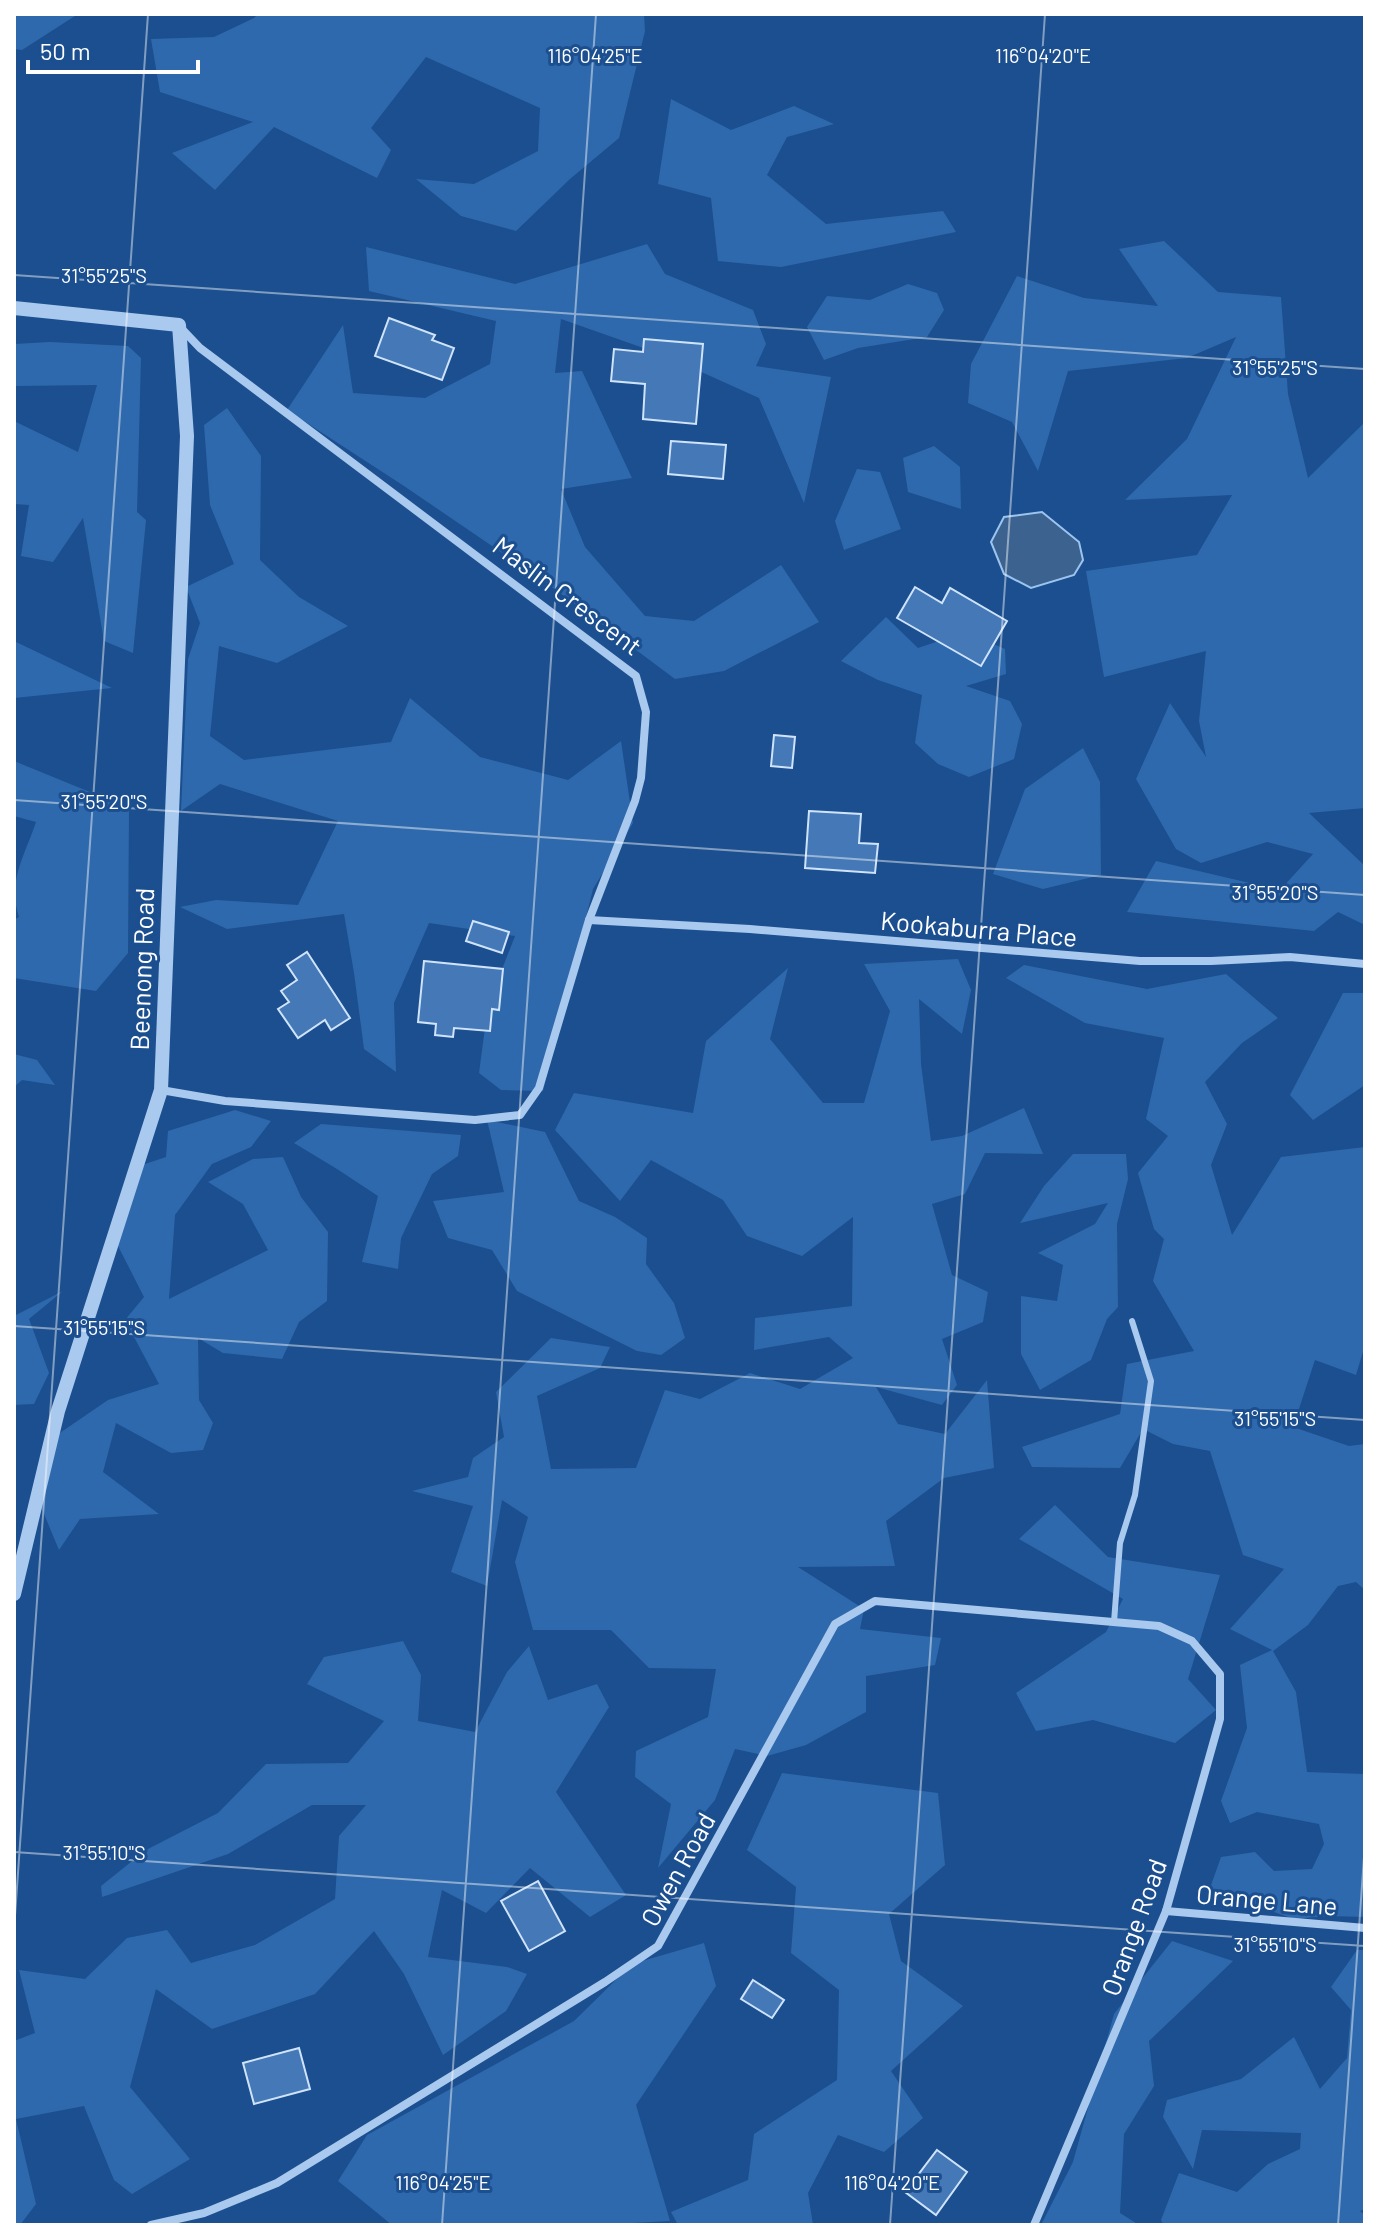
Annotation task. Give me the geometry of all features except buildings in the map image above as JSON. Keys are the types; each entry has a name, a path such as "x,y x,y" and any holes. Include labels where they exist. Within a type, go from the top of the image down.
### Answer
{"street":[{"path":"14,308 179,325"},
{"name":"Maslin Crescent","path":"161,1090 225,1101 475,1120 520,1115 539,1088 589,920 635,801 641,778 646,712 636,676 200,348 179,325"},
{"name":"Beenong Road","path":"14,1594 58,1411 161,1090 187,436 179,325"},
{"name":"Kookaburra Place","path":"589,920 750,929 1140,961 1290,957 1365,964"},
{"name":"Owen Road","path":"151,2225 204,2213 277,2183 605,1982 658,1946 835,1624 875,1601 1159,1626 1192,1641"},
{"name":"Orange Road","path":"1034,2225 1166,1911 1220,1719 1220,1674 1192,1641"},
{"name":"Orange Lane","path":"1166,1911 1365,1928"},
{"path":"204,2213 204,2225"}],"lane":[{"path":"1114,1622 1120,1543 1135,1495 1151,1381 1132,1321"}],"shaded area":[{"path":"14,14 78,14 22,50 14,49"},
{"path":"258,14 644,14 645,31 619,138 570,179 516,231 461,216 416,179 474,184 538,151 540,108 426,57 371,128 391,150 377,178 274,127 215,190 172,153 253,122 160,92 151,39 214,37"},
{"path":"671,99 731,130 794,106 834,124 787,137 767,175 826,224 943,211 956,232 781,267 718,261 711,198 658,184"},
{"path":"1164,241 1218,292 1281,297 1288,394 1308,478 1365,422 1365,808 1309,813 1365,866 1365,925 1338,912 1314,931 1127,912 1156,861 1280,890 1313,854 1267,842 1201,863 1176,849 1136,779 1170,703 1206,757 1199,721 1206,651 1104,677 1086,571 1197,555 1232,495 1125,500 1187,439 1236,337 1187,358 1068,371 1038,471 1012,422 968,403 971,364 1017,276 1084,298 1158,306 1119,249"},
{"path":"647,244 665,274 753,310 766,344 756,366 831,377 804,503 759,398 666,356 561,319 555,373 582,371 632,478 561,489 585,547 645,616 694,621 781,565 819,622 724,671 675,679 549,585 287,410 343,325 353,393 425,398 490,364 496,321 369,291 366,247 515,284"},
{"path":"908,284 937,293 944,310 927,337 858,348 824,360 807,327 827,296 870,300"},
{"path":"50,342 128,346 141,358 137,512 146,520 133,653 104,641 83,518 53,562 21,556 29,505 14,504 14,421 78,452 97,385 16,386 14,344"},
{"path":"227,408 261,456 260,560 299,597 348,626 277,663 219,646 210,736 244,760 391,742 410,698 480,757 568,780 621,741 633,823 593,889 543,1091 501,1090 479,1073 488,1005 515,936 429,923 394,1003 396,1072 364,1049 344,914 227,929 180,907 216,900 298,905 338,821 220,784 181,811 188,659 200,623 186,587 234,564 210,505 204,425"},
{"path":"934,446 960,467 961,509 908,492 903,458"},
{"path":"857,469 880,472 901,529 844,550 835,521"},
{"path":"1042,512 1079,542 1083,560 1074,575 1031,588 1004,574 991,542 1004,517"},
{"path":"886,617 918,648 966,632 1005,649 1006,674 966,686 1010,701 1022,724 1014,759 969,777 938,764 915,743 922,695 878,680 841,661"},
{"path":"14,641 112,688 14,698"},
{"path":"1083,748 1100,782 1101,875 1043,889 993,874 1025,789"},
{"path":"14,761 129,808 128,953 96,991 14,978 14,920 19,917 16,880 36,822 14,816"},
{"path":"958,959 971,990 962,1034 919,999 921,1064 931,1141 962,1136 1024,1108 1043,1154 985,1153 965,1194 932,1204 952,1275 988,1292 983,1322 942,1339 957,1385 942,1405 876,1387 898,1424 945,1434 987,1380 994,1468 944,1478 886,1521 895,1566 798,1567 864,1609 860,1629 941,1638 935,1665 866,1676 866,1712 806,1745 767,1756 735,1749 715,1800 658,1868 671,1804 635,1777 636,1751 708,1717 716,1669 649,1668 611,1630 533,1630 515,1562 528,1517 502,1500 487,1586 451,1572 473,1506 412,1491 468,1477 473,1458 504,1437 496,1392 551,1338 610,1347 600,1368 537,1396 551,1469 636,1468 665,1390 700,1399 750,1373 800,1389 853,1358 829,1337 754,1350 755,1318 852,1306 853,1217 802,1256 747,1236 723,1200 651,1160 620,1201 555,1130 574,1093 693,1113 706,1041 788,968 770,1039 823,1103 864,1103 890,1011 864,964"},
{"path":"1024,965 1147,989 1226,974 1278,1018 1242,1043 1205,1082 1227,1124 1211,1165 1232,1235 1281,1157 1365,1147 1365,1345 1356,1375 1315,1360 1293,1427 1349,1446 1365,1444 1365,1590 1356,1582 1338,1586 1308,1625 1273,1651 1296,1692 1307,1772 1365,1774 1365,1917 1293,1919 1210,1888 1221,1857 1255,1852 1274,1871 1312,1869 1324,1844 1319,1824 1257,1812 1230,1823 1221,1801 1247,1728 1240,1665 1272,1650 1230,1629 1284,1569 1243,1555 1210,1451 1173,1444 1143,1429 1120,1468 1032,1467 1022,1447 1120,1414 1127,1364 1194,1351 1153,1281 1164,1239 1154,1229 1138,1173 1168,1136 1146,1119 1164,1038 1085,1023 1006,978"},
{"path":"1343,993 1365,993 1365,1085 1313,1120 1290,1095"},
{"path":"14,1054 37,1060 55,1085 22,1080 14,1087"},
{"path":"235,1110 271,1121 251,1147 212,1164 175,1215 169,1299 268,1250 243,1204 208,1182 253,1159 283,1157 301,1197 328,1232 327,1301 299,1322 282,1359 223,1353 198,1338 199,1400 213,1423 203,1450 171,1453 116,1423 103,1472 159,1514 80,1519 59,1550 39,1502 51,1439 108,1400 159,1384 125,1320 144,1297 117,1244 139,1166 166,1157 168,1131"},
{"path":"487,1120 545,1132 579,1201 615,1217 647,1238 646,1264 674,1303 685,1338 661,1355 637,1351 517,1291 492,1250 448,1238 433,1201 504,1192"},
{"path":"321,1124 461,1135 458,1156 432,1174 401,1238 398,1269 362,1262 378,1196 294,1143"},
{"path":"1073,1154 1126,1154 1128,1179 1117,1224 1118,1307 1107,1319 1091,1360 1040,1390 1021,1354 1021,1296 1057,1301 1063,1265 1038,1253 1095,1224 1108,1203 1020,1223 1044,1186"},
{"path":"63,1291 29,1319 49,1373 34,1404 14,1405 14,1316"},
{"path":"1055,1505 1108,1557 1220,1575 1188,1679 1216,1710 1175,1743 1093,1720 1036,1731 1016,1693 1106,1632 1123,1599 1019,1539"},
{"path":"403,1641 421,1675 418,1721 475,1732 507,1672 529,1646 548,1700 597,1684 609,1707 556,1792 626,1895 590,1917 530,1868 486,1913 442,1890 428,1957 507,1967 527,1974 506,2011 443,2055 404,1974 374,1931 315,1994 212,2029 156,1989 130,2087 190,2159 132,2194 114,2180 84,2106 16,2119 36,2204 20,2225 14,2225 14,2041 35,2033 19,1970 85,1979 127,1938 167,1930 191,1963 255,1945 335,1899 339,1836 366,1805 312,1805 228,1854 102,1897 101,1886 146,1850 218,1813 266,1764 348,1763 384,1721 307,1684 324,1657"},
{"path":"782,1773 938,1793 945,1865 889,1914 901,1961 963,2006 891,2071 923,2118 884,2152 838,2135 808,2193 813,2225 678,2225 671,2212 748,2180 754,2134 837,2080 839,1990 791,1953 796,1887 747,1850"},
{"path":"1172,1941 1233,1961 1149,2041 1154,2086 1124,2134 1120,2213 1139,2225 1041,2225 1073,2162 1114,2014"},
{"path":"704,1943 716,1986 636,2105 670,2221 596,2225 392,2225 338,2181 367,2135 574,2021 632,1964"},
{"path":"1357,1950 1365,1950 1365,2209 1360,2211 1365,2215 1365,2225 1163,2225 1161,2220 1179,2173 1237,2192 1268,2164 1300,2149 1301,2133 1202,2130 1193,2169 1163,2117 1167,2100 1241,2079 1294,2037 1320,2089 1347,2058 1351,2010 1331,1987"}]}
